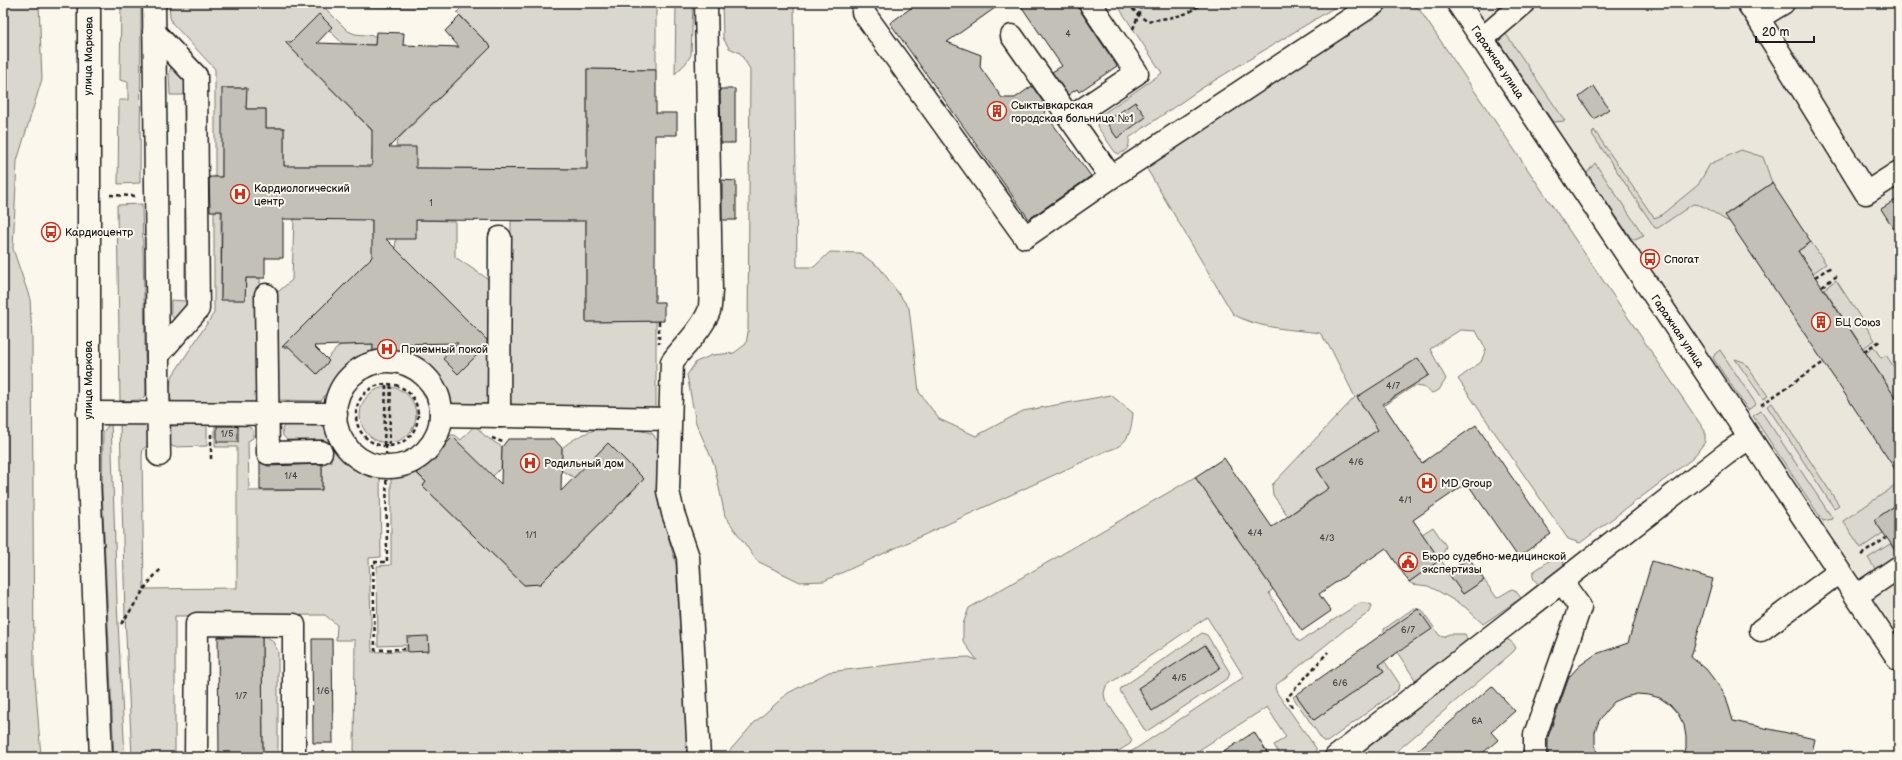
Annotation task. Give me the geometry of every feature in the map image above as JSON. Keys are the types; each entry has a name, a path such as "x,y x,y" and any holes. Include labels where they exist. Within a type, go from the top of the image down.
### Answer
{"street":[{"name":"улица Маркова","path":"89,3 89,479 101,757"},
{"path":"154,3 159,455"},
{"path":"699,757 688,558 673,513 668,491 672,362 683,346 697,331 709,311 711,292 706,3"},
{"path":"864,3 863,12 1025,237 1111,177 1375,3"},
{"path":"1070,118 1137,73 1090,3"},
{"name":"Гаражная улица","path":"1458,3 1899,660"},
{"path":"1482,39 1524,3"},
{"path":"1783,3 1753,11 1866,193 1899,172"},
{"path":"154,32 196,76 198,309 158,355"},
{"path":"1012,36 1111,177"},
{"path":"499,416 500,238"},
{"path":"266,295 268,453 321,452"},
{"path":"386,361 398,362 410,366 425,376 436,392 441,415 439,429 427,450 411,461 402,465 386,451 371,464 350,451 340,436 336,414 341,391 352,375 374,362 386,361"},
{"path":"88,413 336,414"},
{"path":"441,415 670,419"},
{"path":"1336,757 1726,454 1749,438"},
{"path":"1856,596 1899,567"},
{"path":"1761,630 1839,572"},
{"path":"1535,757 1536,735 1580,607 1562,582"},
{"path":"196,757 197,624 294,625 294,757"}],"path":[{"path":"1128,3 1138,15 1147,21 1187,13 1197,8 1200,3"},
{"path":"110,195 122,196"},
{"path":"1815,277 1831,267"},
{"path":"1822,286 1837,276"},
{"path":"659,321 659,345"},
{"path":"1864,351 1880,341"},
{"path":"1761,405 1824,362"},
{"path":"386,384 387,562 373,562 375,650 405,649"},
{"path":"386,451 390,414 391,384"},
{"path":"391,384 404,388 412,396 417,405 418,415 417,425 408,438 386,451 363,434 357,421 357,412 361,398 367,391 375,386 391,384"},
{"path":"385,414 390,414"},
{"path":"211,427 211,459"},
{"path":"1861,555 1886,538"},
{"path":"121,624 132,611 153,576 161,569"},
{"path":"1292,707 1287,698 1328,652"}],"shaded area":[{"path":"3,3 39,3 42,79 17,161 13,249 30,299 32,339 34,666 41,757 3,757"},
{"path":"121,3 141,3 140,183 118,184 119,100 128,100 128,82 120,80"},
{"path":"169,3 320,3 348,31 355,34 376,36 375,45 343,44 329,30 332,27 319,14 288,45 382,141 382,147 372,147 372,174 366,166 294,166 284,173 284,128 266,128 266,109 246,109 246,88 223,88 222,177 215,177 215,69 172,23"},
{"path":"356,3 432,3 429,6 422,8 365,7"},
{"path":"466,3 656,3 656,70 587,69 587,174 576,169 416,168 396,147 397,140 491,47 457,12"},
{"path":"676,3 693,3 691,55 686,63 675,74"},
{"path":"722,3 794,3 797,267 814,267 830,252 860,253 880,268 909,308 919,392 939,419 976,436 1023,411 1111,395 1133,413 1131,427 1124,442 1113,449 824,581 800,582 757,561 725,516 714,464 696,423 687,375 696,362 712,355 734,353 746,344 748,332 750,69 740,53 729,48 723,38"},
{"path":"1116,3 1342,3 1202,88 1129,138 1127,148 1124,152 1119,154 1115,152 1097,126 1098,120 1101,115 1162,73"},
{"path":"1392,3 1409,3 1419,9 1705,431 1705,442 1692,459 1580,543 1568,539 1458,379 1481,362 1486,349 1476,331 1460,330 1430,349 1446,379 1439,390 1432,393 1423,387 1414,386 1383,406 1389,423 1317,469 1333,494 1325,500 1320,493 1288,516 1273,495 1272,485 1355,397 1331,349 1320,333 1264,326 1233,314 1147,169 1149,162"},
{"path":"1471,3 1899,3 1899,636"},
{"path":"1504,31 1565,121 1553,122 1499,42 1499,37"},
{"path":"171,67 185,81 188,88 191,191 185,191 184,95 170,95 169,74"},
{"path":"1594,130 1654,218 1660,216 1698,185 1710,164 1741,150 1763,157 1772,183 1726,214 1730,222 1708,209 1693,204 1658,228 1655,228 1592,134"},
{"path":"1595,163 1644,236 1635,240 1631,238 1587,173"},
{"path":"185,198 191,198 192,300 176,321 171,315 171,300 185,301"},
{"path":"142,204 146,392 144,397 139,400 120,401 117,205"},
{"path":"214,211 221,211 221,299 245,300 246,278 260,278 262,401 260,405 173,404 170,397 170,386 173,375 214,313"},
{"path":"372,212 372,238 382,247 286,343 317,374 329,361 327,359 340,345 373,344 373,353 364,355 341,372 321,401 278,400 273,296 292,280 294,219"},
{"path":"586,217 586,322 656,321 656,406 653,408 517,406 512,405 509,400 511,221 577,221"},
{"path":"416,220 455,221 455,257 494,283 489,404 451,404 444,386 433,371 419,360 401,353 401,344 434,343 446,356 443,359 458,374 489,343 395,248 396,239"},
{"path":"1811,242 1826,264 1813,273 1798,251"},
{"path":"1836,280 1875,340 1863,348 1824,289"},
{"path":"1874,347 1881,358 1886,355 1899,375 1899,403 1866,353"},
{"path":"1720,350 1756,404 1748,410 1713,358"},
{"path":"1735,359 1744,362 1768,396 1763,399"},
{"path":"388,387 399,389 408,395 414,404 416,415 414,426 408,435 399,441 388,443 377,441 368,435 362,426 360,415 362,404 368,395 377,389"},
{"path":"1772,403 1839,505 1834,508 1767,406"},
{"path":"1761,411 1833,519 1823,521 1753,416"},
{"path":"111,422 117,603 125,757 114,757 102,490 103,432"},
{"path":"120,423 141,423 150,428 152,442 143,449 142,456 144,589 237,588 237,447 215,447 215,425 246,425 253,430 253,438 248,441 249,491 322,490 322,462 331,462 331,448 323,440 287,440 283,436 282,429 285,425 328,423 337,441 348,455 362,466 380,474 381,557 369,558 372,652 406,651 406,645 378,646 377,566 391,565 391,476 409,474 417,470 451,435 455,435 461,440 475,425 485,436 502,447 501,468 491,478 478,462 453,437 417,474 426,482 423,486 524,585 540,584 644,479 608,443 575,478 561,470 562,448 582,435 600,429 624,429 653,434 658,442 658,502 676,564 688,757 354,757 355,640 336,640 337,625 325,615 175,616 175,757 132,757 125,616"},
{"path":"207,425 207,446 173,447 166,440 168,427"},
{"path":"1195,477 1273,589 1269,593 1299,642 1360,603 1372,605 1370,612 1347,628 1276,685 1275,688 1277,693 1316,748 1313,757 1281,757 1274,745 1286,737 1267,707 1188,757 1123,757 1244,677 1207,617 1106,686 1104,693 1105,699 1132,740 1130,744 1109,757 724,757 754,723 788,693 829,672 948,658 969,657 977,660 963,641 963,624 969,608"},
{"path":"1899,483 1899,503 1874,520 1883,533 1861,548 1843,521"},
{"path":"1433,527 1446,546 1441,560 1463,594 1484,580 1497,598 1512,589 1515,590 1521,598 1483,624 1465,607 1438,591 1428,586 1412,584 1409,582 1440,560 1422,534"},
{"path":"1890,544 1899,557 1878,573 1868,558"},
{"path":"1559,554 1564,560 1563,567 1539,584 1537,583 1533,578 1533,572"},
{"path":"1414,608 1422,610 1439,635 1443,637 1449,634 1465,634 1469,643 1420,682 1416,681 1384,632 1384,629"},
{"path":"1202,633 1207,635 1230,673 1228,678 1147,731 1144,729 1120,691 1121,688"},
{"path":"262,635 272,640 278,651 278,757 263,757"},
{"path":"1503,639 1509,640 1514,644 1516,648 1513,652 1390,757 1350,757"},
{"path":"1367,646 1375,647 1399,683 1398,690 1327,742 1323,741 1293,697 1296,695 1314,720 1384,671"}],"building":[{"name":"Сыктывкарская городская больница №1","path":"918,3 1002,3 947,42 981,55 980,67 1002,98 1015,98 1032,86 1048,109 1044,112 1091,176 1029,219 890,23"},
{"name":"Сыктывкарская городская больница №1","path":"1019,3 1075,3 1117,66 1079,92 1077,89 1068,95 1052,72 1062,66"},
{"path":"319,14 332,27 317,43 375,45 376,32 404,33 403,45 459,47 445,31 460,16 491,47 389,147 416,147 416,168 587,169 587,69 656,70 656,113 677,113 677,135 655,135 655,302 664,302 664,321 586,322 586,221 416,220 416,239 386,239 487,340 487,345 458,374 443,359 458,343 402,344 401,356 373,357 373,344 314,346 329,361 317,374 289,347 282,347 372,257 372,220 283,219 283,258 265,258 265,278 246,278 245,300 221,300 222,211 210,211 209,177 222,177 222,88 247,88 246,109 266,109 266,128 284,128 284,166 372,166 372,130 285,42 291,42"},
{"path":"1594,86 1609,109 1594,119 1579,97"},
{"path":"720,89 735,89 735,143 721,143"},
{"path":"1135,102 1146,117 1117,138 1106,122"},
{"path":"722,180 736,181 736,220 722,220"},
{"name":"БЦ Союз","path":"1772,183 1811,242 1798,251 1899,403 1899,475 1725,215"},
{"path":"1899,198 1899,237 1881,209"},
{"path":"1418,358 1429,375 1383,404 1422,463 1476,425 1551,534 1518,557 1467,483 1413,520 1440,560 1409,582 1386,548 1319,594 1331,611 1302,631 1195,477 1224,458 1272,527 1329,488 1317,469 1378,430 1357,397"},
{"path":"217,426 238,426 238,442 217,442"},
{"path":"453,437 501,484 502,447 508,439 554,439 562,448 561,491 608,443 644,479 540,584 524,585 423,486 426,482 417,473"},
{"path":"260,462 268,466 322,464 322,490 260,490"},
{"path":"1899,503 1899,555 1874,520"},
{"path":"1469,558 1484,580 1463,594 1448,573"},
{"path":"1652,561 1713,579 1691,657 1706,669 1719,686 1726,697 1733,721 1815,739 1811,757 1683,757 1686,748 1686,737 1684,725 1678,714 1670,705 1660,698 1637,694 1614,702 1599,721 1595,732 1595,744 1598,757 1548,757 1548,737 1569,677 1579,666 1596,654 1628,643"},
{"path":"1418,609 1432,629 1379,665 1384,671 1314,720 1296,695"},
{"path":"428,636 429,651 408,652 407,637"},
{"path":"218,637 262,637 263,757 219,757"},
{"path":"312,639 332,639 333,743 313,743"},
{"path":"1205,645 1220,668 1152,711 1138,688"},
{"path":"1492,686 1515,711 1491,732 1498,740 1478,757 1410,757"},
{"path":"1254,732 1270,757 1216,757"}],"place":[{"name":"Сыктывкарская городская больница №1","path":"997,111"},
{"name":"Кардиологический центр","path":"240,194"},
{"name":"Кардиоцентр","path":"51,232"},
{"name":"Спогат","path":"1650,259"},
{"name":"БЦ Союз","path":"1821,322"},
{"name":"Приемный покой","path":"387,349"},
{"name":"Родильный дом","path":"530,463"},
{"name":"MD Group","path":"1427,483"},
{"name":"Бюро судебно-медицинской экспертизы","path":"1408,562"}]}
